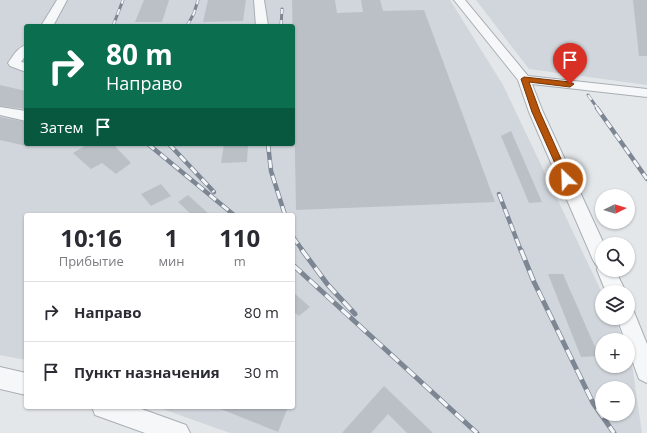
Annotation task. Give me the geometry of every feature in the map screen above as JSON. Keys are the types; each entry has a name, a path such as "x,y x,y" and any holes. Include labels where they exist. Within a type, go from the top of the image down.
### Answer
{"street":[{"path":"48,24 62,0"},
{"path":"259,0 262,24"},
{"path":"459,0 524,79 536,112 595,244"},
{"path":"24,50 14,63 24,67"},
{"path":"524,79 647,93"},
{"path":"0,110 24,116"},
{"path":"630,325 647,372"},
{"path":"0,378 24,384"},
{"path":"109,409 178,433"}],"shaded area":[{"path":"0,0 450,0 503,85 598,285 595,285 595,325 617,325 621,333 595,333 595,373 633,373 634,381 595,381 595,421 635,421 635,385 642,433 230,433 163,409 295,409 295,213 24,213 24,360 0,355"},
{"path":"476,0 644,0 647,12 647,85 529,69"}],"building":[{"path":"144,0 169,0 162,22 135,22"},
{"path":"208,0 246,0 243,21 203,22"},
{"path":"292,0 335,0 337,13 363,12 361,0 380,0 383,11 424,10 495,202 296,210 295,24 292,24"},
{"path":"633,0 647,0 647,56 639,56"},
{"path":"0,85 24,91 24,109 0,106"},
{"path":"0,117 24,122 24,146 0,140"},
{"path":"511,131 542,202 529,203 501,136"},
{"path":"85,146 115,146 131,163 116,174 102,163 91,169 73,153"},
{"path":"224,146 248,146 247,162 221,163"},
{"path":"161,184 171,196 151,206 141,194"},
{"path":"188,195 208,213 190,213 178,202"},
{"path":"548,274 563,274 595,347 595,356 581,357"},
{"path":"295,294 310,307 299,316 295,313"},
{"path":"384,386 433,433 407,433 388,414 371,433 342,433"},
{"path":"221,409 287,409 278,432"}],"railway":[{"path":"114,24 123,0"},
{"path":"188,24 194,13 198,0"},
{"path":"281,24 282,9"},
{"path":"588,95 598,109"},
{"path":"597,108 647,179"},
{"path":"150,146 232,213"},
{"path":"171,146 214,192"},
{"path":"268,146 271,171 284,213"},
{"path":"499,194 521,251"},
{"path":"295,240 303,251"},
{"path":"302,250 328,285 355,314"},
{"path":"521,250 534,282 593,403 614,433"},
{"path":"295,267 477,433"}],"route":[{"path":"566,179 536,112 524,79 570,84"}]}
